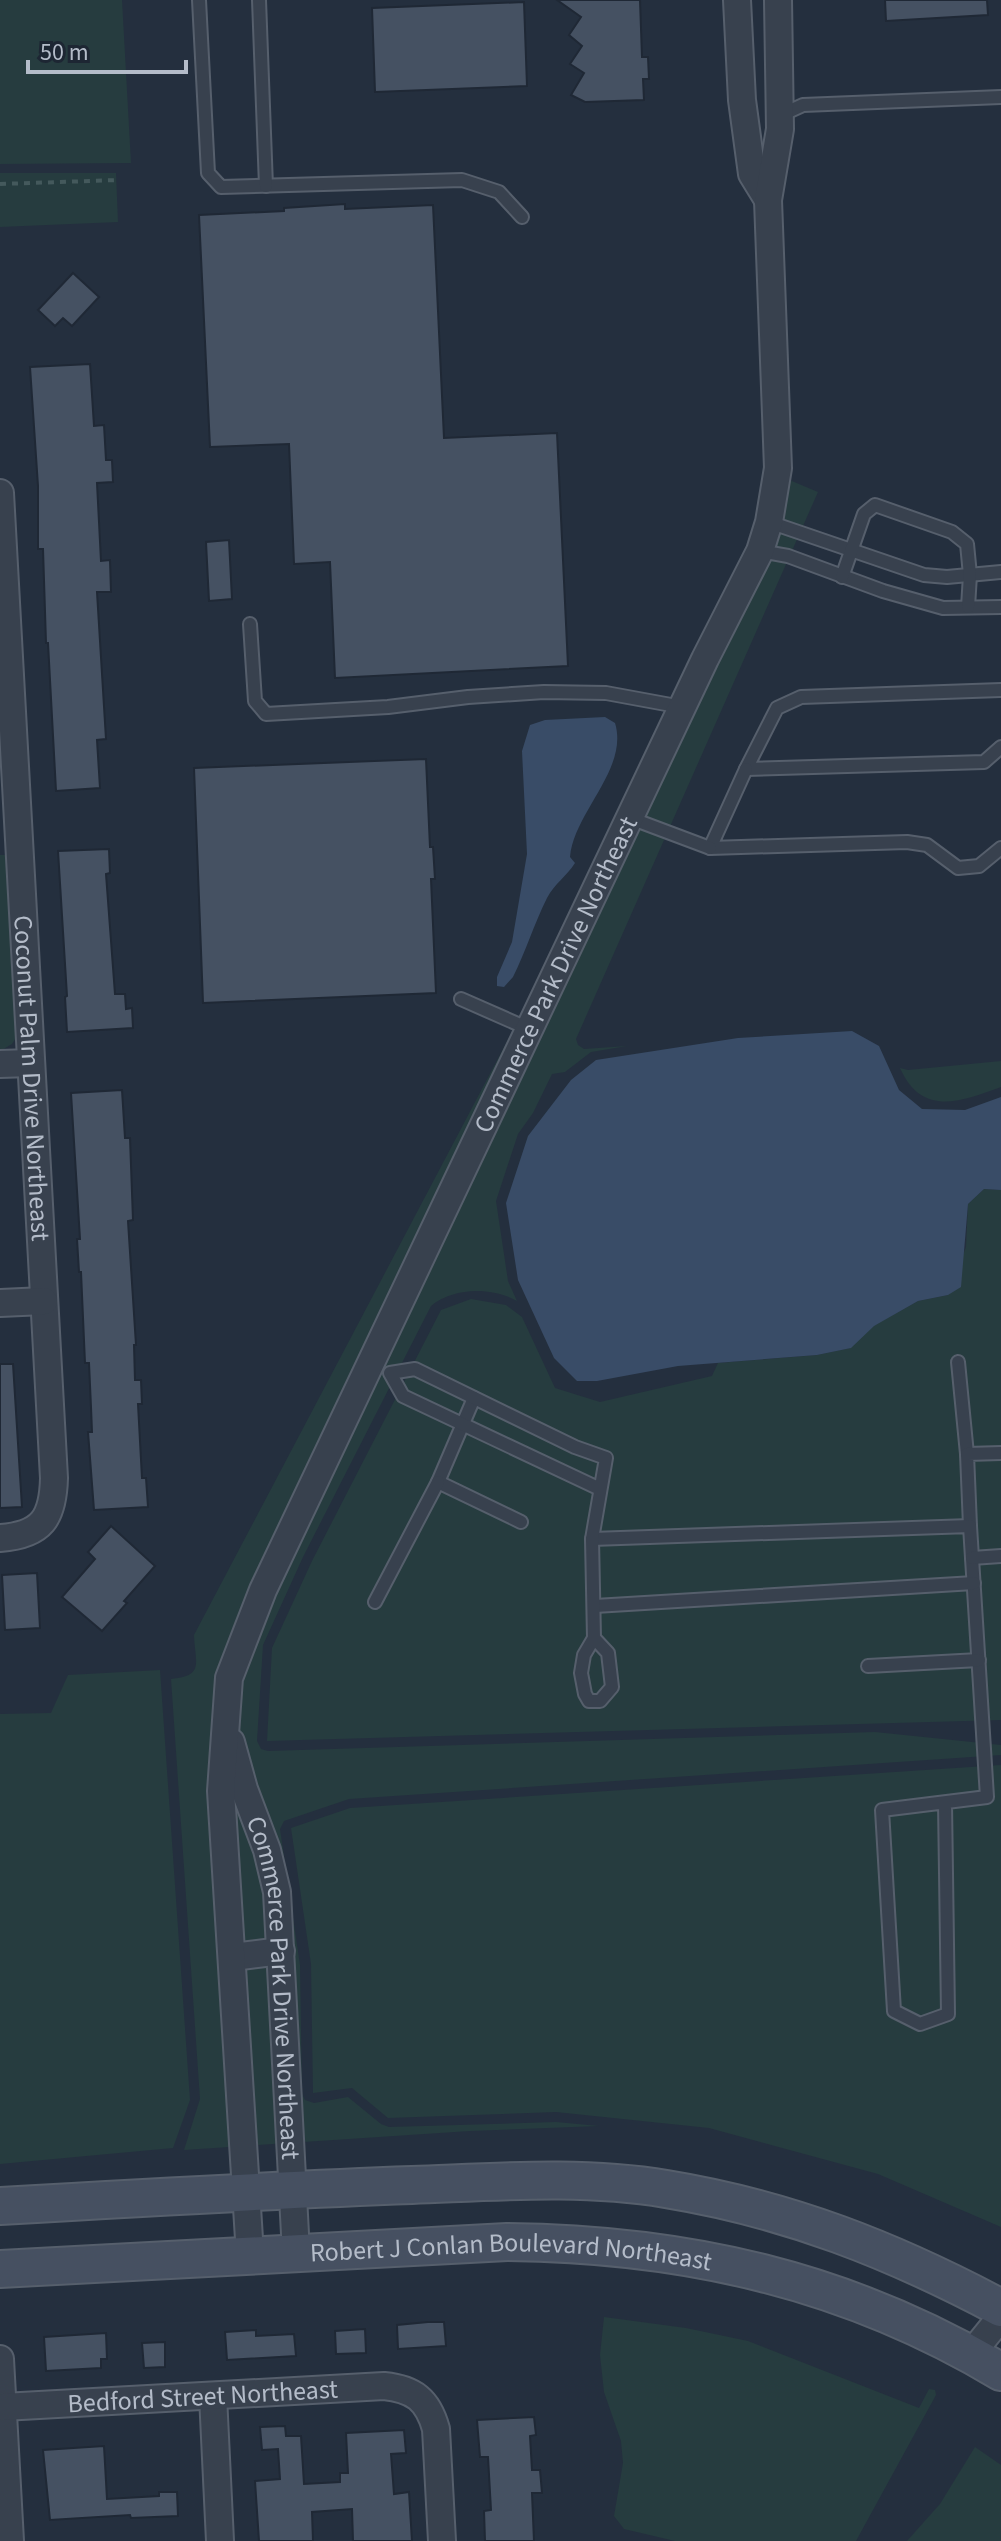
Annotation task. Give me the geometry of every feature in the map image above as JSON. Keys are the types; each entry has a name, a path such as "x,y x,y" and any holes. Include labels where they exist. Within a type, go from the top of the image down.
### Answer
{"main road":[{"path":"0,2206 246,2191 570,2179 665,2189 770,2211 846,2235 937,2274 1001,2308"},
{"name":"Robert J Conlan Boulevard Northeast","path":"0,2269 507,2242 574,2243 663,2252 756,2270 841,2296 912,2325 986,2363"}],"street":[{"name":"Commerce Park Drive Northeast","path":"250,2255 221,1791 229,1678 257,1605 380,1370 529,1029 760,551 769,522 778,468 768,200 780,129 779,116 759,55 737,0"},
{"path":"747,0 748,33 759,55"},
{"name":"Commerce Park Drive Northeast","path":"768,200 752,174 744,117 759,55 778,0"},
{"name":"Coconut Palm Drive Northeast","path":"0,493 9,827 30,1063 54,1501 50,1512 34,1530 3,1538"},
{"path":"0,1064 30,1063"},
{"path":"0,1303 44,1301"},
{"name":"Commerce Park Drive Northeast","path":"227,1727 244,1789 267,1850 277,1892 296,2253"},
{"path":"233,1957 281,1951"},
{"path":"986,2363 1001,2317"},
{"path":"0,2359 10,2541"},
{"name":"Bedford Street Northeast","path":"3,2407 384,2386 401,2388 415,2394 424,2404 436,2429 442,2541"},
{"path":"213,2396 220,2541"}],"lane":[{"path":"199,0 208,173 221,187 462,180 499,192 522,217"},
{"path":"259,0 266,186"},
{"path":"779,116 803,105 1001,97"},
{"path":"842,577 864,514 875,505 952,532 967,544 970,575 968,607"},
{"path":"769,522 924,575 947,577 1001,572"},
{"path":"760,551 788,556 883,591 943,608 1001,607"},
{"path":"250,624 255,701 266,714 388,707 544,692 606,693 682,707"},
{"path":"710,848 777,708 801,697 1001,690"},
{"path":"746,769 984,762 1001,747"},
{"path":"630,818 710,848 907,842 927,845 958,868 979,866 1001,848"},
{"path":"461,999 529,1029"},
{"path":"958,1362 967,1454 987,1797"},
{"path":"380,1370 415,1369 575,1447 606,1458 592,1539 594,1638 584,1655 581,1673 589,1701 600,1701 612,1687 608,1653 594,1638"},
{"path":"380,1370 403,1396 600,1489"},
{"path":"375,1602 438,1482 474,1398"},
{"path":"502,1441 512,1417"},
{"path":"563,1472 575,1447"},
{"path":"967,1454 1001,1453"},
{"path":"438,1482 521,1522"},
{"path":"592,1539 970,1526"},
{"path":"972,1558 1001,1556"},
{"path":"595,1606 974,1583"},
{"path":"868,1666 979,1660"},
{"path":"945,1803 948,2014 920,2024 894,2011 882,1810 987,1797 1001,1797"}],"path":[{"path":"0,184 119,180"}],"green space":[{"path":"0,0 122,0 131,163 0,164"},
{"path":"0,173 116,173 118,222 0,227"},
{"path":"787,479 818,492 576,1039 584,1049 627,1046 591,1052 565,1072 552,1074 533,1113 518,1134 496,1201 508,1281 517,1301 496,1293 473,1291 451,1295 431,1306 303,1557 263,1645 257,1741 261,1749 268,1751 875,1732 1001,1745 1001,1755 349,1799 284,1821 280,1829 300,1965 302,2094 305,2100 314,2103 348,2097 389,2127 556,2122 599,2126 470,2131 184,2150 200,2099 171,1679 189,1675 196,1666 194,1635 733,613"},
{"path":"0,855 8,855 21,1030 12,1044 0,1051"},
{"path":"1001,1061 1001,1087 943,1102 919,1094 900,1068 908,1070"},
{"path":"984,1189 1001,1190 1001,1720 267,1741 272,1648 312,1561 441,1310 471,1299 506,1305 522,1317 555,1388 600,1402 712,1376 718,1363 817,1355 850,1348 873,1326 918,1301 948,1295 966,1247 968,1204"},
{"path":"160,1670 190,2100 173,2148 0,2164 0,1714 51,1713 68,1675"},
{"path":"1001,1765 1001,2227 878,2174 709,2128 556,2112 388,2118 352,2088 313,2093 311,1964 291,1828 350,1808"},
{"path":"604,2317 686,2328 748,2341 919,2408 929,2389 935,2390 936,2395 856,2541 675,2541 624,2529 614,2516 623,2463 621,2441 604,2392 600,2355"},
{"path":"975,2447 1001,2465 1001,2541 907,2541 940,2504"}],"water":[{"path":"605,717 615,723 617,740 614,757 574,840 570,857 575,863 547,898 513,977 504,987 497,986 497,977 512,942 527,854 522,751 530,725 545,720"},
{"path":"852,1031 879,1046 899,1090 922,1109 965,1110 1001,1097 1001,1190 984,1189 968,1204 961,1287 948,1295 918,1301 874,1326 851,1348 817,1355 678,1366 597,1381 577,1381 554,1358 518,1280 506,1203 528,1136 571,1080 596,1060 738,1038"}],"building":[{"path":"557,0 640,0 642,57 648,57 649,79 643,79 644,100 585,102 571,95 584,73 570,64 582,46 569,35 581,17"},
{"path":"885,0 987,0 988,15 886,21"},
{"path":"524,2 527,86 375,92 372,8"},
{"path":"345,204 345,209 433,205 444,438 557,433 568,666 335,678 330,562 294,564 289,444 210,447 199,215"},
{"path":"73,273 99,297 72,326 63,318 55,326 38,310"},
{"path":"90,364 94,426 104,425 106,460 112,460 113,482 97,483 101,561 110,560 111,592 97,592 106,739 97,740 100,788 56,791 43,549 38,549 38,486 30,367"},
{"path":"229,540 232,599 209,601 206,542"},
{"path":"426,759 430,847 433,847 435,879 431,879 436,993 203,1003 194,768"},
{"path":"109,849 110,873 106,874 115,994 125,994 126,1009 132,1008 133,1028 67,1032 58,851"},
{"path":"122,1090 125,1138 130,1138 133,1220 128,1221 136,1345 135,1380 141,1380 142,1404 138,1404 142,1478 146,1478 148,1507 94,1510 88,1432 92,1432 89,1363 85,1363 71,1093"},
{"path":"0,1364 13,1364 22,1507 0,1508"},
{"path":"111,1526 155,1566 102,1631 62,1597 95,1559 88,1552"},
{"path":"37,1573 40,1628 5,1630 2,1575"},
{"path":"444,2322 446,2346 398,2349 397,2325"},
{"path":"365,2329 366,2353 336,2354 335,2331"},
{"path":"256,2330 256,2336 294,2334 296,2356 227,2360 225,2332"},
{"path":"106,2333 107,2359 101,2359 101,2368 46,2371 44,2337"},
{"path":"165,2342 165,2367 144,2368 142,2343"},
{"path":"534,2417 536,2435 530,2436 532,2470 540,2470 542,2493 532,2493 534,2541 485,2541 484,2511 491,2510 488,2457 480,2457 477,2420"},
{"path":"285,2426 286,2436 301,2436 304,2484 340,2482 340,2473 348,2473 346,2433 404,2430 406,2453 391,2454 394,2494 409,2492 412,2541 353,2541 352,2509 312,2512 313,2541 259,2541 255,2481 280,2479 278,2449 262,2450 260,2427"},
{"path":"104,2446 107,2499 177,2492 178,2516 131,2518 130,2515 50,2520 43,2450"}]}
